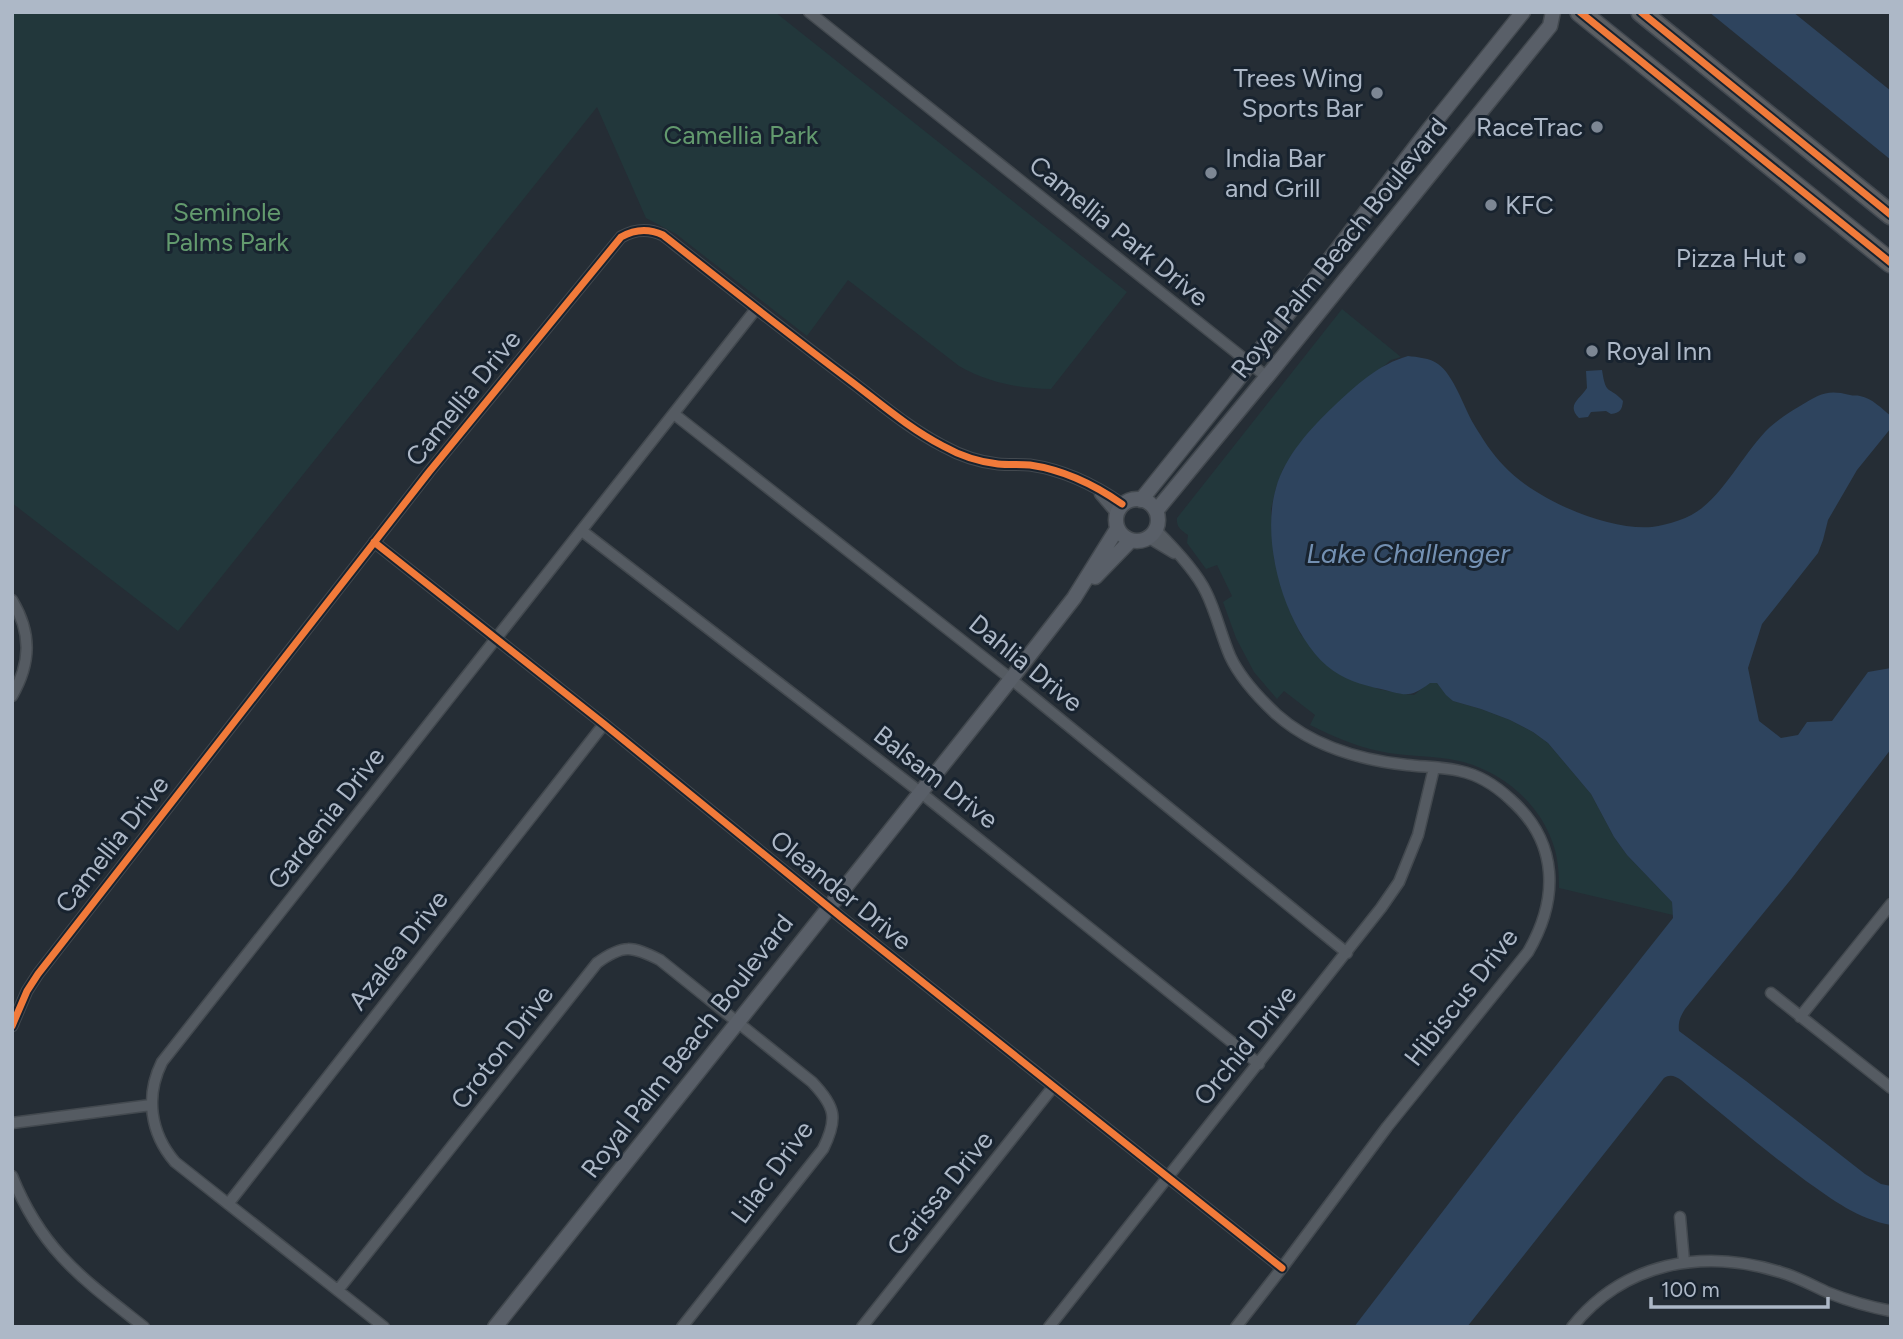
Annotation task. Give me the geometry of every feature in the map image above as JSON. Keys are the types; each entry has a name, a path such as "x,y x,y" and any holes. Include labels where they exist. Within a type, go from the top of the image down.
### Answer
{"highway":[{"path":"1580,12 1891,263"},
{"path":"1641,12 1891,215"}],"street":[{"name":"Camellia Park Drive","path":"809,12 1267,377"},
{"name":"Royal Palm Beach Boulevard","path":"1141,499 1523,12"},
{"name":"Royal Palm Beach Boulevard","path":"1156,511 1550,26 1553,12"},
{"name":"Camellia Drive","path":"12,1026 27,991 38,974 429,472 621,237 637,230 663,235 913,428 945,447 996,463 1030,465 1070,475 1108,494 1119,516"},
{"name":"Gardenia Drive","path":"384,1327 182,1169 169,1155 155,1129 151,1105 155,1078 162,1062 756,309"},
{"name":"Dahlia Drive","path":"674,414 1011,680 1347,953"},
{"path":"1131,499 1141,499 1156,511 1158,522 1152,534 1135,542 1123,537 1119,516 1131,499"},
{"name":"Royal Palm Beach Boulevard","path":"1074,598 1119,516"},
{"name":"Balsam Drive","path":"582,531 920,792 1259,1064"},
{"name":"Hibiscus Drive","path":"1152,534 1164,548 1177,554 1205,590 1231,659 1259,698 1278,716 1296,730 1340,752 1368,760 1460,771 1482,779 1502,792 1526,815 1536,829 1548,863 1550,887 1547,911 1528,952 1387,1127 1236,1327"},
{"name":"Royal Palm Beach Boulevard","path":"495,1327 1074,598 1129,541"},
{"name":"Oleander Drive","path":"374,542 1282,1268"},
{"path":"12,600 24,626 27,655 24,670 12,696"},
{"name":"Azalea Drive","path":"228,1204 604,724"},
{"name":"Orchid Drive","path":"1049,1327 1347,953 1399,882 1418,835 1434,768"},
{"path":"1800,1017 1889,908"},
{"name":"Croton Drive","path":"338,1290 597,963 611,953 624,949 640,950 660,960 737,1022"},
{"path":"1770,993 1891,1088"},
{"name":"Lilac Drive","path":"681,1327 823,1149 832,1131 833,1112 827,1097 737,1022"},
{"name":"Carissa Drive","path":"862,1327 1053,1087"},
{"path":"12,1123 151,1105"},
{"path":"12,1176 38,1230 53,1248 79,1276 144,1327"},
{"path":"1680,1217 1684,1262"},
{"path":"1572,1327 1587,1310 1620,1284 1659,1267 1684,1262 1756,1265 1805,1281 1853,1302 1891,1311"}],"green space":[{"name":"Seminole Palms Park","path":"12,12 775,12 1127,292 1051,389 1004,384 959,366 848,280 807,336 676,234 646,218 597,107 178,631 12,503"},
{"path":"1342,309 1401,357 1391,360 1322,418 1283,469 1276,488 1271,509 1274,559 1289,609 1301,635 1378,689 1414,695 1430,682 1437,683 1453,701 1510,720 1548,743 1591,794 1627,855 1672,902 1673,915 1559,888 1556,852 1546,826 1527,800 1515,789 1474,765 1379,751 1335,737 1310,725 1315,715 1284,691 1277,699 1254,672 1236,638 1223,602 1232,596 1217,565 1206,569 1187,543 1188,535 1178,526 1177,518"}],"water":[{"path":"1709,12 1793,12 1891,91 1891,160"},
{"name":"Lake Challenger","path":"1408,356 1431,360 1443,369 1484,440 1517,478 1552,501 1573,510 1615,524 1634,527 1665,525 1697,512 1721,489 1770,427 1788,413 1819,396 1835,392 1864,397 1891,416 1891,428 1857,470 1828,520 1818,553 1762,624 1748,668 1759,721 1781,738 1798,735 1807,722 1832,721 1868,672 1891,668 1891,749 1792,878 1685,1009 1679,1031 1865,1174 1881,1184 1891,1186 1891,1225 1846,1208 1826,1195 1681,1080 1668,1076 1467,1327 1354,1327 1673,918 1672,902 1627,855 1591,794 1548,743 1510,720 1453,701 1437,683 1430,683 1412,694 1402,694 1339,675 1312,650 1288,608 1274,558 1271,533 1276,488 1285,465 1316,424 1342,398 1377,370"},
{"path":"1602,370 1607,387 1623,401 1621,409 1611,414 1606,411 1591,412 1588,417 1579,418 1574,406 1587,388 1586,371"}],"cycle path":[{"path":"1580,12 1891,263"},
{"path":"1641,12 1891,215"},
{"path":"12,1026 27,991 38,974 429,472 626,234 647,230 663,235 896,416 943,446 984,462 1030,465 1055,471 1090,485 1122,504"},
{"path":"374,542 1282,1268"}],"place":[{"name":"Trees Wing Sports Bar","path":"1377,93"},
{"name":"RaceTrac","path":"1597,127"},
{"name":"India Bar and Grill","path":"1211,173"},
{"name":"KFC","path":"1491,205"},
{"name":"Pizza Hut","path":"1800,258"},
{"name":"Royal Inn","path":"1592,351"}],"park label":[{"name":"Camellia Park","path":"741,135"}]}
